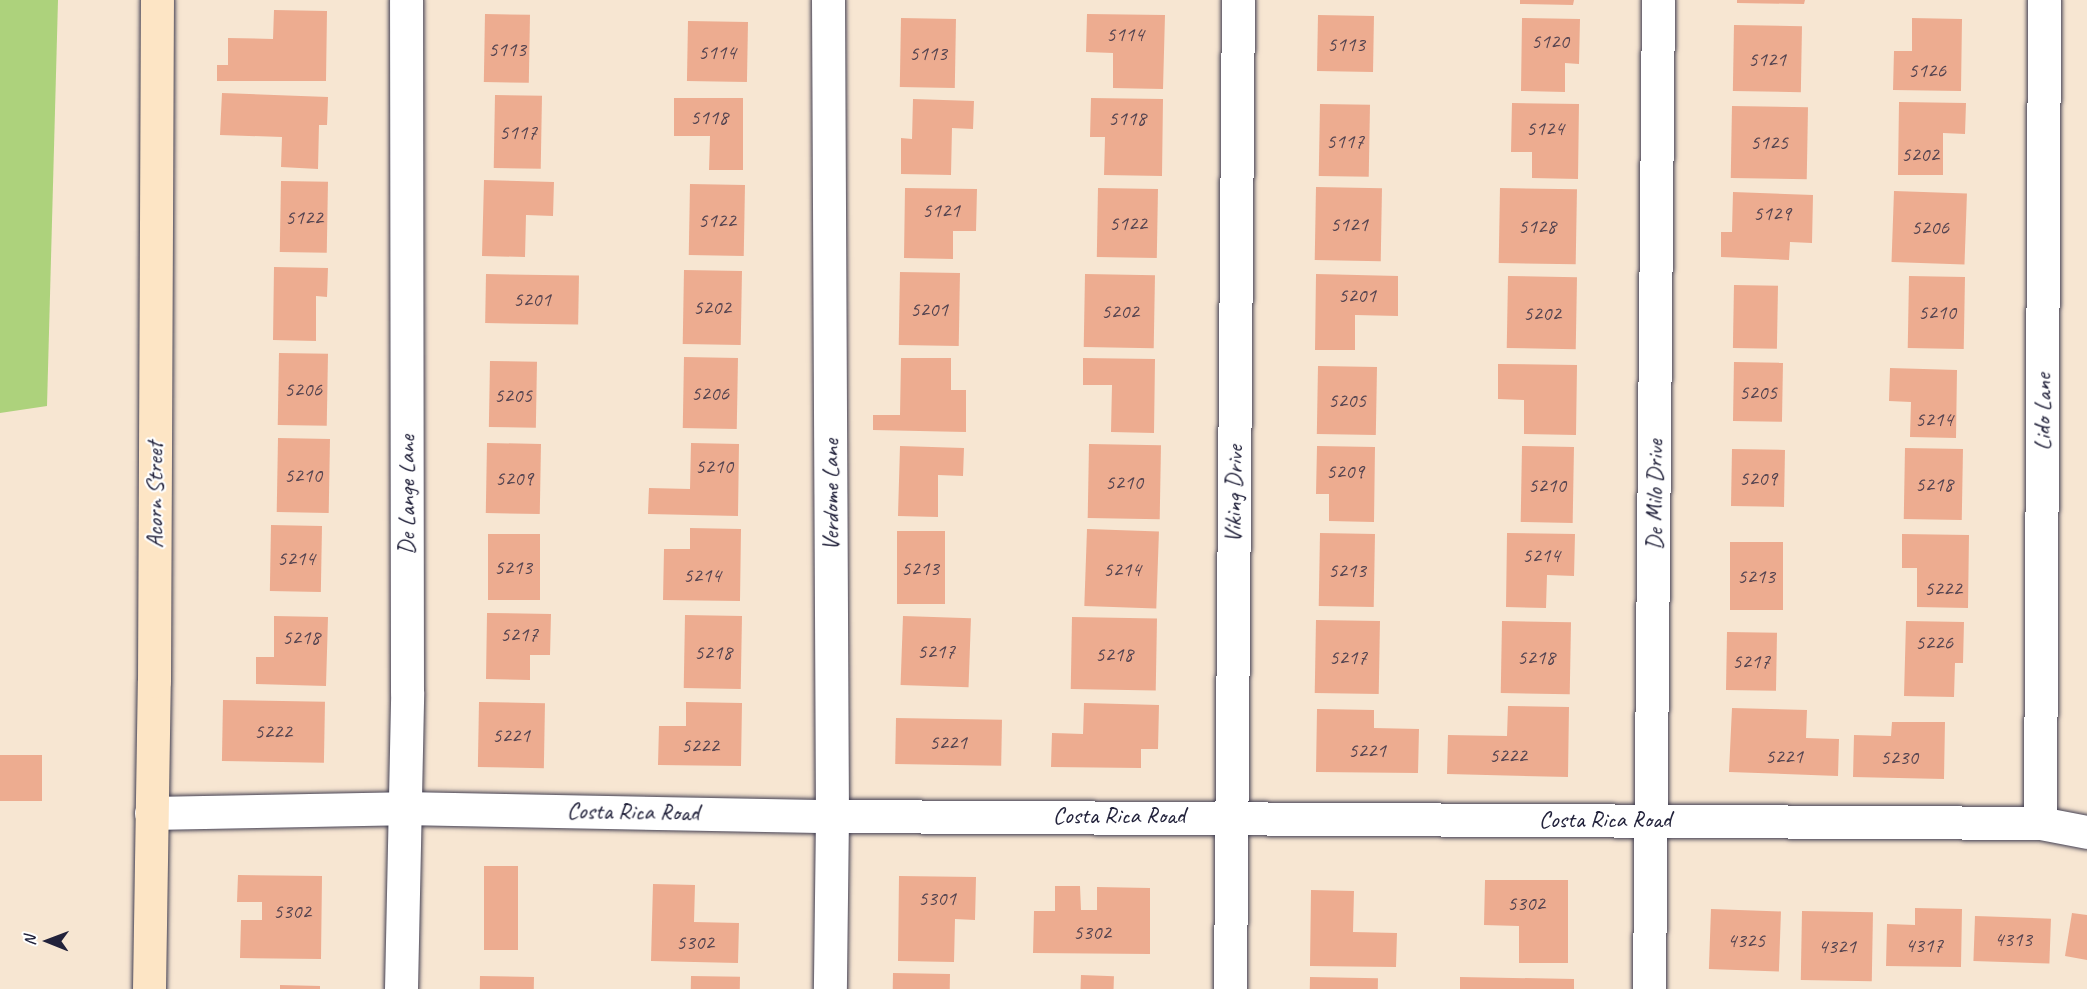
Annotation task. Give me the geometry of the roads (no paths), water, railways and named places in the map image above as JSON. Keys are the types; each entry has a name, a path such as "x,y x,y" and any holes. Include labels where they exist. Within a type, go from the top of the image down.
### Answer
{"street":[{"name":"Acorn Street","path":"149,989 157,0"},
{"name":"De Lange Lane","path":"400,989 402,808 407,692 406,0"},
{"name":"Verdome Lane","path":"828,0 832,816 830,989"},
{"name":"Viking Drive","path":"1230,989 1238,0"},
{"name":"De Milo Drive","path":"1649,989 1658,0"},
{"name":"Lido Lane","path":"2040,823 2044,0"},
{"name":"Costa Rica Road","path":"151,813 402,808 832,816 2040,823 2087,832"}]}
